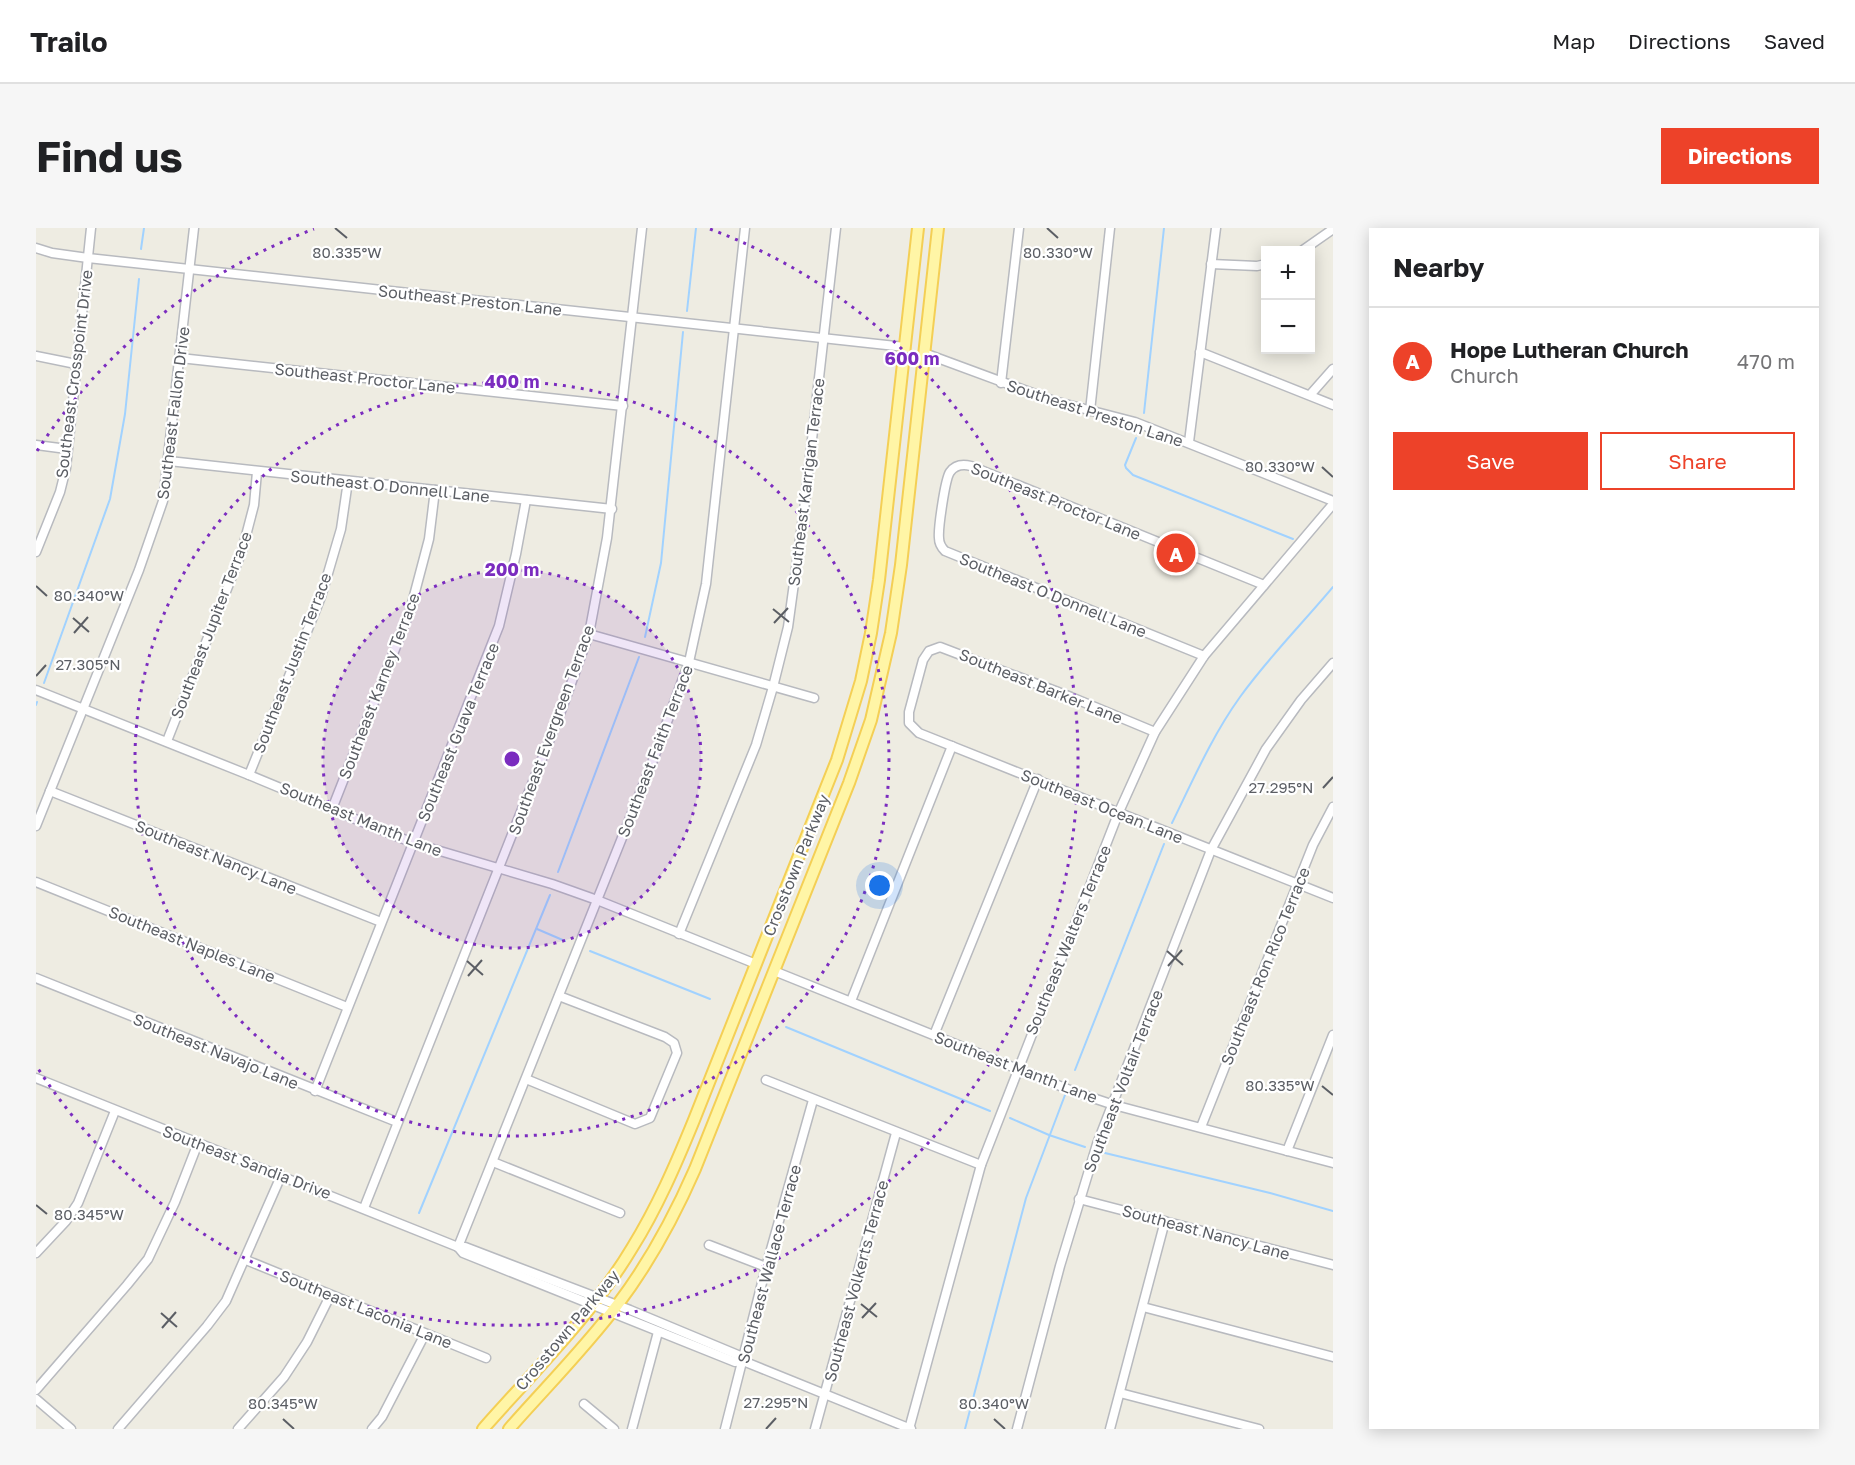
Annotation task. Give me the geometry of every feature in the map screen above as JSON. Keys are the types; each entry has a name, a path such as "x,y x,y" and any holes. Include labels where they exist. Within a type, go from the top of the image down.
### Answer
{"main road":[{"name":"Crosstown Parkway","path":"483,1429 595,1301 632,1249 663,1193 814,819 849,726 875,609 918,228"},
{"name":"Crosstown Parkway","path":"509,1429 614,1309 651,1256 683,1195 860,753 883,674 895,614 938,228"},
{"path":"889,496 898,494 908,505"},
{"path":"814,819 818,828 830,832"}],"street":[{"name":"Southeast Crosspoint Drive","path":"36,552 60,492 66,468 91,228"},
{"name":"Southeast Fallon Drive","path":"36,826 158,520 169,460 194,228"},
{"name":"Southeast Evergreen Terrace","path":"364,1208 563,706 589,634 612,509 641,228"},
{"name":"Southeast Faith Terrace","path":"458,1247 652,764 689,662 706,584 745,228"},
{"name":"Southeast Karrigan Terrace","path":"679,934 756,745 788,627 804,510 836,228"},
{"path":"1001,383 1019,228"},
{"path":"1090,411 1110,228"},
{"path":"1189,442 1216,228"},
{"path":"1309,246 1333,229"},
{"name":"Southeast Preston Lane","path":"36,248 52,253 88,258 905,347"},
{"path":"1211,264 1261,265"},
{"path":"1200,352 1333,405"},
{"name":"Southeast Preston Lane","path":"924,353 1054,401 1135,422 1189,442 1333,503"},
{"path":"36,356 76,364"},
{"name":"Southeast Proctor Lane","path":"180,357 623,406"},
{"path":"1310,395 1333,369"},
{"path":"36,445 67,450"},
{"name":"Southeast O Donnell Lane","path":"169,460 257,472 612,509"},
{"name":"Southeast Proctor Lane","path":"942,508 948,475 955,467 966,465 1264,585"},
{"name":"Southeast Jupiter Terrace","path":"167,741 242,551 254,505 257,472"},
{"name":"Southeast Justin Terrace","path":"249,775 321,597 341,529 348,481"},
{"name":"Southeast Karney Terrace","path":"332,809 410,611 429,539 435,490"},
{"name":"Southeast Guava Terrace","path":"315,1091 500,626 526,500"},
{"name":"Southeast Walters Terrace","path":"909,1429 981,1166 1017,1068 1118,814 1155,732 1204,656 1333,503"},
{"name":"Southeast O Donnell Lane","path":"942,508 939,540 942,548 949,554 1204,656"},
{"path":"589,634 814,698"},
{"name":"Southeast Barker Lane","path":"916,686 926,655 935,648 945,648 1155,732"},
{"name":"Southeast Voltair Terrace","path":"1017,1429 1079,1199 1097,1144 1211,850 1266,749 1301,700 1333,663"},
{"name":"Southeast Ocean Lane","path":"916,686 908,718 911,728 918,733 1333,898"},
{"name":"Southeast Manth Lane","path":"36,690 167,741 413,843 552,884 756,964"},
{"path":"851,1001 952,747"},
{"path":"934,1035 1038,779"},
{"name":"Southeast Nancy Lane","path":"50,791 381,922"},
{"name":"Southeast Ron Rico Terrace","path":"1201,1127 1313,845 1333,807"},
{"name":"Southeast Naples Lane","path":"36,882 347,1006"},
{"name":"Southeast Manth Lane","path":"774,971 1075,1092 1114,1105 1333,1163"},
{"name":"Southeast Navajo Lane","path":"36,978 397,1122"},
{"path":"526,1079 635,1124 650,1118 677,1053 674,1043 665,1037 559,996"},
{"path":"1287,1151 1333,1035"},
{"name":"Southeast Sandia Drive","path":"36,1078 458,1247 465,1247 614,1309 738,1355 743,1361 909,1429"},
{"path":"766,1080 981,1166"},
{"name":"Southeast Wallace Terrace","path":"725,1429 766,1267 813,1100"},
{"path":"36,1253 66,1221 78,1203 115,1111"},
{"name":"Southeast Volkerts Terrace","path":"815,1429 896,1133"},
{"path":"36,1390 148,1259 175,1202 198,1143"},
{"path":"493,1162 620,1213"},
{"path":"118,1429 226,1301 281,1176"},
{"name":"Southeast Nancy Lane","path":"1079,1199 1333,1265"},
{"path":"1110,1429 1165,1221"},
{"path":"710,1245 766,1267"},
{"name":"Southeast Laconia Lane","path":"246,1260 486,1358"},
{"path":"238,1429 284,1377 307,1342 330,1296"},
{"path":"1143,1306 1333,1357"},
{"name":"Southeast Sandia Drive","path":"614,1309 658,1332 735,1362 743,1361"},
{"path":"632,1429 658,1332"},
{"path":"372,1429 387,1408 425,1334"},
{"path":"1120,1393 1259,1429"},
{"path":"36,1399 71,1429"},
{"path":"584,1404 614,1429"}],"waterway":[{"path":"141,249 144,228"},
{"path":"687,311 696,228"},
{"path":"1144,413 1164,228"},
{"path":"44,683 110,499 125,414 139,279"},
{"path":"645,637 661,563 683,332"},
{"path":"1136,438 1125,465 1133,475 1293,539"},
{"path":"1172,823 1212,743 1240,697 1333,587"},
{"path":"558,872 639,657"},
{"path":"1075,1070 1164,844"},
{"path":"419,1213 550,895"},
{"path":"537,929 565,941"},
{"path":"590,951 710,999"},
{"path":"786,1027 990,1111"},
{"path":"965,1429 1026,1198 1065,1095"},
{"path":"1010,1118 1085,1147"},
{"path":"1105,1153 1270,1193 1333,1211"}],"place":[{"name":"Hope Lutheran Church","path":"1176,553"}]}
